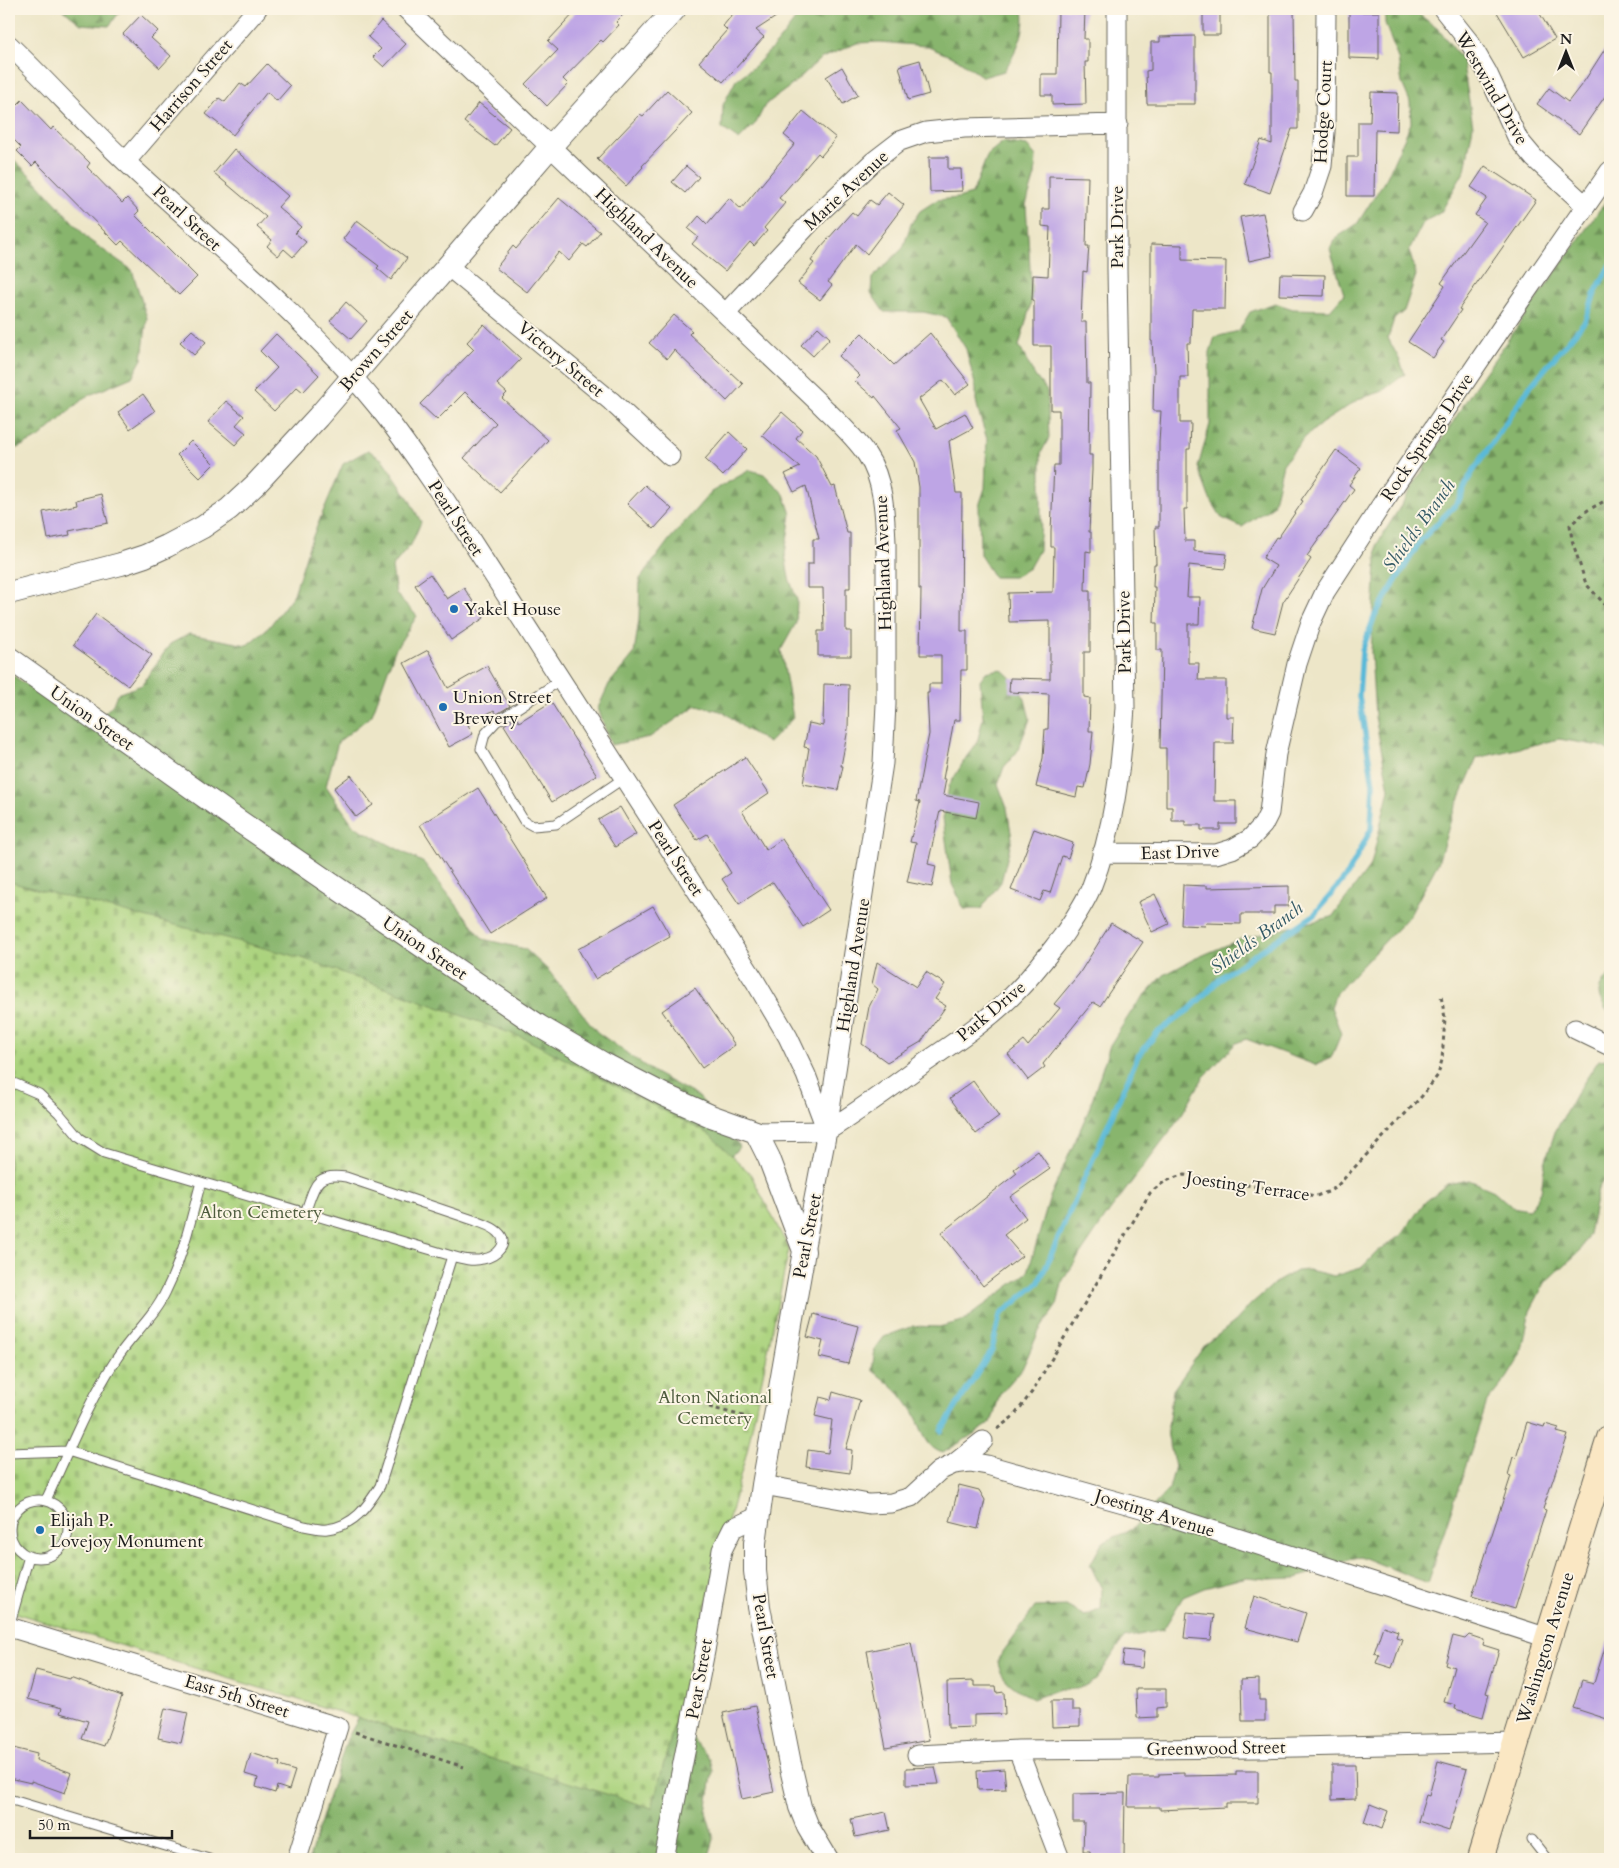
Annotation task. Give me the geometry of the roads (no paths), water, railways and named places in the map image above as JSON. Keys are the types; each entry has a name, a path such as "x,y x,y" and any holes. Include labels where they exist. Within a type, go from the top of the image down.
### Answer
{"main road":[{"name":"Washington Avenue","path":"1480,1859 1610,1438"}],"street":[{"name":"Harrison Street","path":"126,161 257,9"},
{"name":"Highland Avenue","path":"406,9 820,404 864,450 874,466 880,487 885,518 886,704 883,764 827,1131"},
{"name":"Brown Street","path":"9,593 145,556 202,526 229,508 256,484 352,377 551,146 675,9"},
{"name":"Park Drive","path":"827,1131 954,1042 1015,993 1044,961 1069,926 1091,889 1115,803 1122,755 1125,707 1117,269 1117,9"},
{"name":"Hodge Court","path":"1303,211 1313,193 1322,166 1325,132 1326,9"},
{"name":"Westwind Drive","path":"1443,9 1470,43 1487,72 1518,139 1534,158 1586,206"},
{"name":"Pearl Street","path":"9,45 126,161 290,312 374,402 445,500 755,981 806,1075 827,1131 763,1485 755,1544 755,1571 759,1607 800,1807 808,1827 830,1858"},
{"name":"Marie Avenue","path":"726,313 820,212 874,161 900,142 926,132 964,128 1118,124"},
{"name":"Rock Springs Drive","path":"1282,722 1296,664 1311,622 1326,592 1380,507 1610,171"},
{"name":"Victory Street","path":"448,266 611,401 670,456"},
{"name":"Union Street","path":"9,658 228,813 539,1026 604,1064 664,1095 711,1116 756,1132"},
{"name":"East Drive","path":"1102,853 1216,854 1250,840 1263,825 1269,814 1282,722"},
{"path":"1575,1029 1610,1046"},
{"path":"804,1251 769,1158 756,1132 827,1131"},
{"path":"954,1464 983,1441"},
{"name":"Joesting Avenue","path":"763,1485 869,1504 891,1503 911,1497 939,1471 954,1464 970,1462 987,1465 1159,1513 1548,1638"},
{"name":"Pear Street","path":"664,1859 705,1650 722,1550 733,1528 759,1516"},
{"name":"East 5th Street","path":"9,1628 338,1726 298,1859"},
{"name":"Greenwood Street","path":"917,1755 1018,1750 1257,1748 1516,1742"},
{"path":"1018,1750 1060,1859"}],"lane":[{"path":"561,680 496,722 485,734 482,749 524,821 533,826 556,824 624,778"},
{"path":"9,1081 39,1094 59,1113 80,1138 104,1153 305,1213 468,1260 483,1260 495,1255 503,1244 499,1232 476,1221 346,1177 323,1176 315,1186 305,1213"},
{"path":"46,1500 91,1400 116,1360 166,1291 180,1254 201,1182"},
{"path":"9,1453 68,1451 304,1526 326,1529 345,1524 365,1509 380,1486 452,1256"},
{"path":"46,1500 62,1510 67,1518 69,1528 67,1537 63,1546 48,1557 38,1558 29,1556 21,1552 14,1544 10,1535 10,1525 13,1516 27,1502 46,1500"},
{"path":"9,1628 29,1556"},
{"path":"9,1799 210,1859"},
{"path":"1532,1840 1547,1859"}],"waterway":[{"name":"Shields Branch","path":"941,1431 992,1350 1000,1315 1039,1282 1138,1056 1157,1033 1190,1009 1223,976 1314,915 1348,874 1371,829 1373,784 1359,696 1362,651 1375,615 1421,540 1458,502 1470,476 1529,388 1585,321 1595,293 1610,265"}],"place":[{"name":"Yakel House","path":"454,609"},
{"name":"Union Street Brewery","path":"443,707"},
{"name":"Elijah P. Lovejoy Monument","path":"40,1530"}],"park label":[{"name":"Alton Cemetery","path":"261,1212"},
{"name":"Alton National Cemetery","path":"715,1407"}]}
